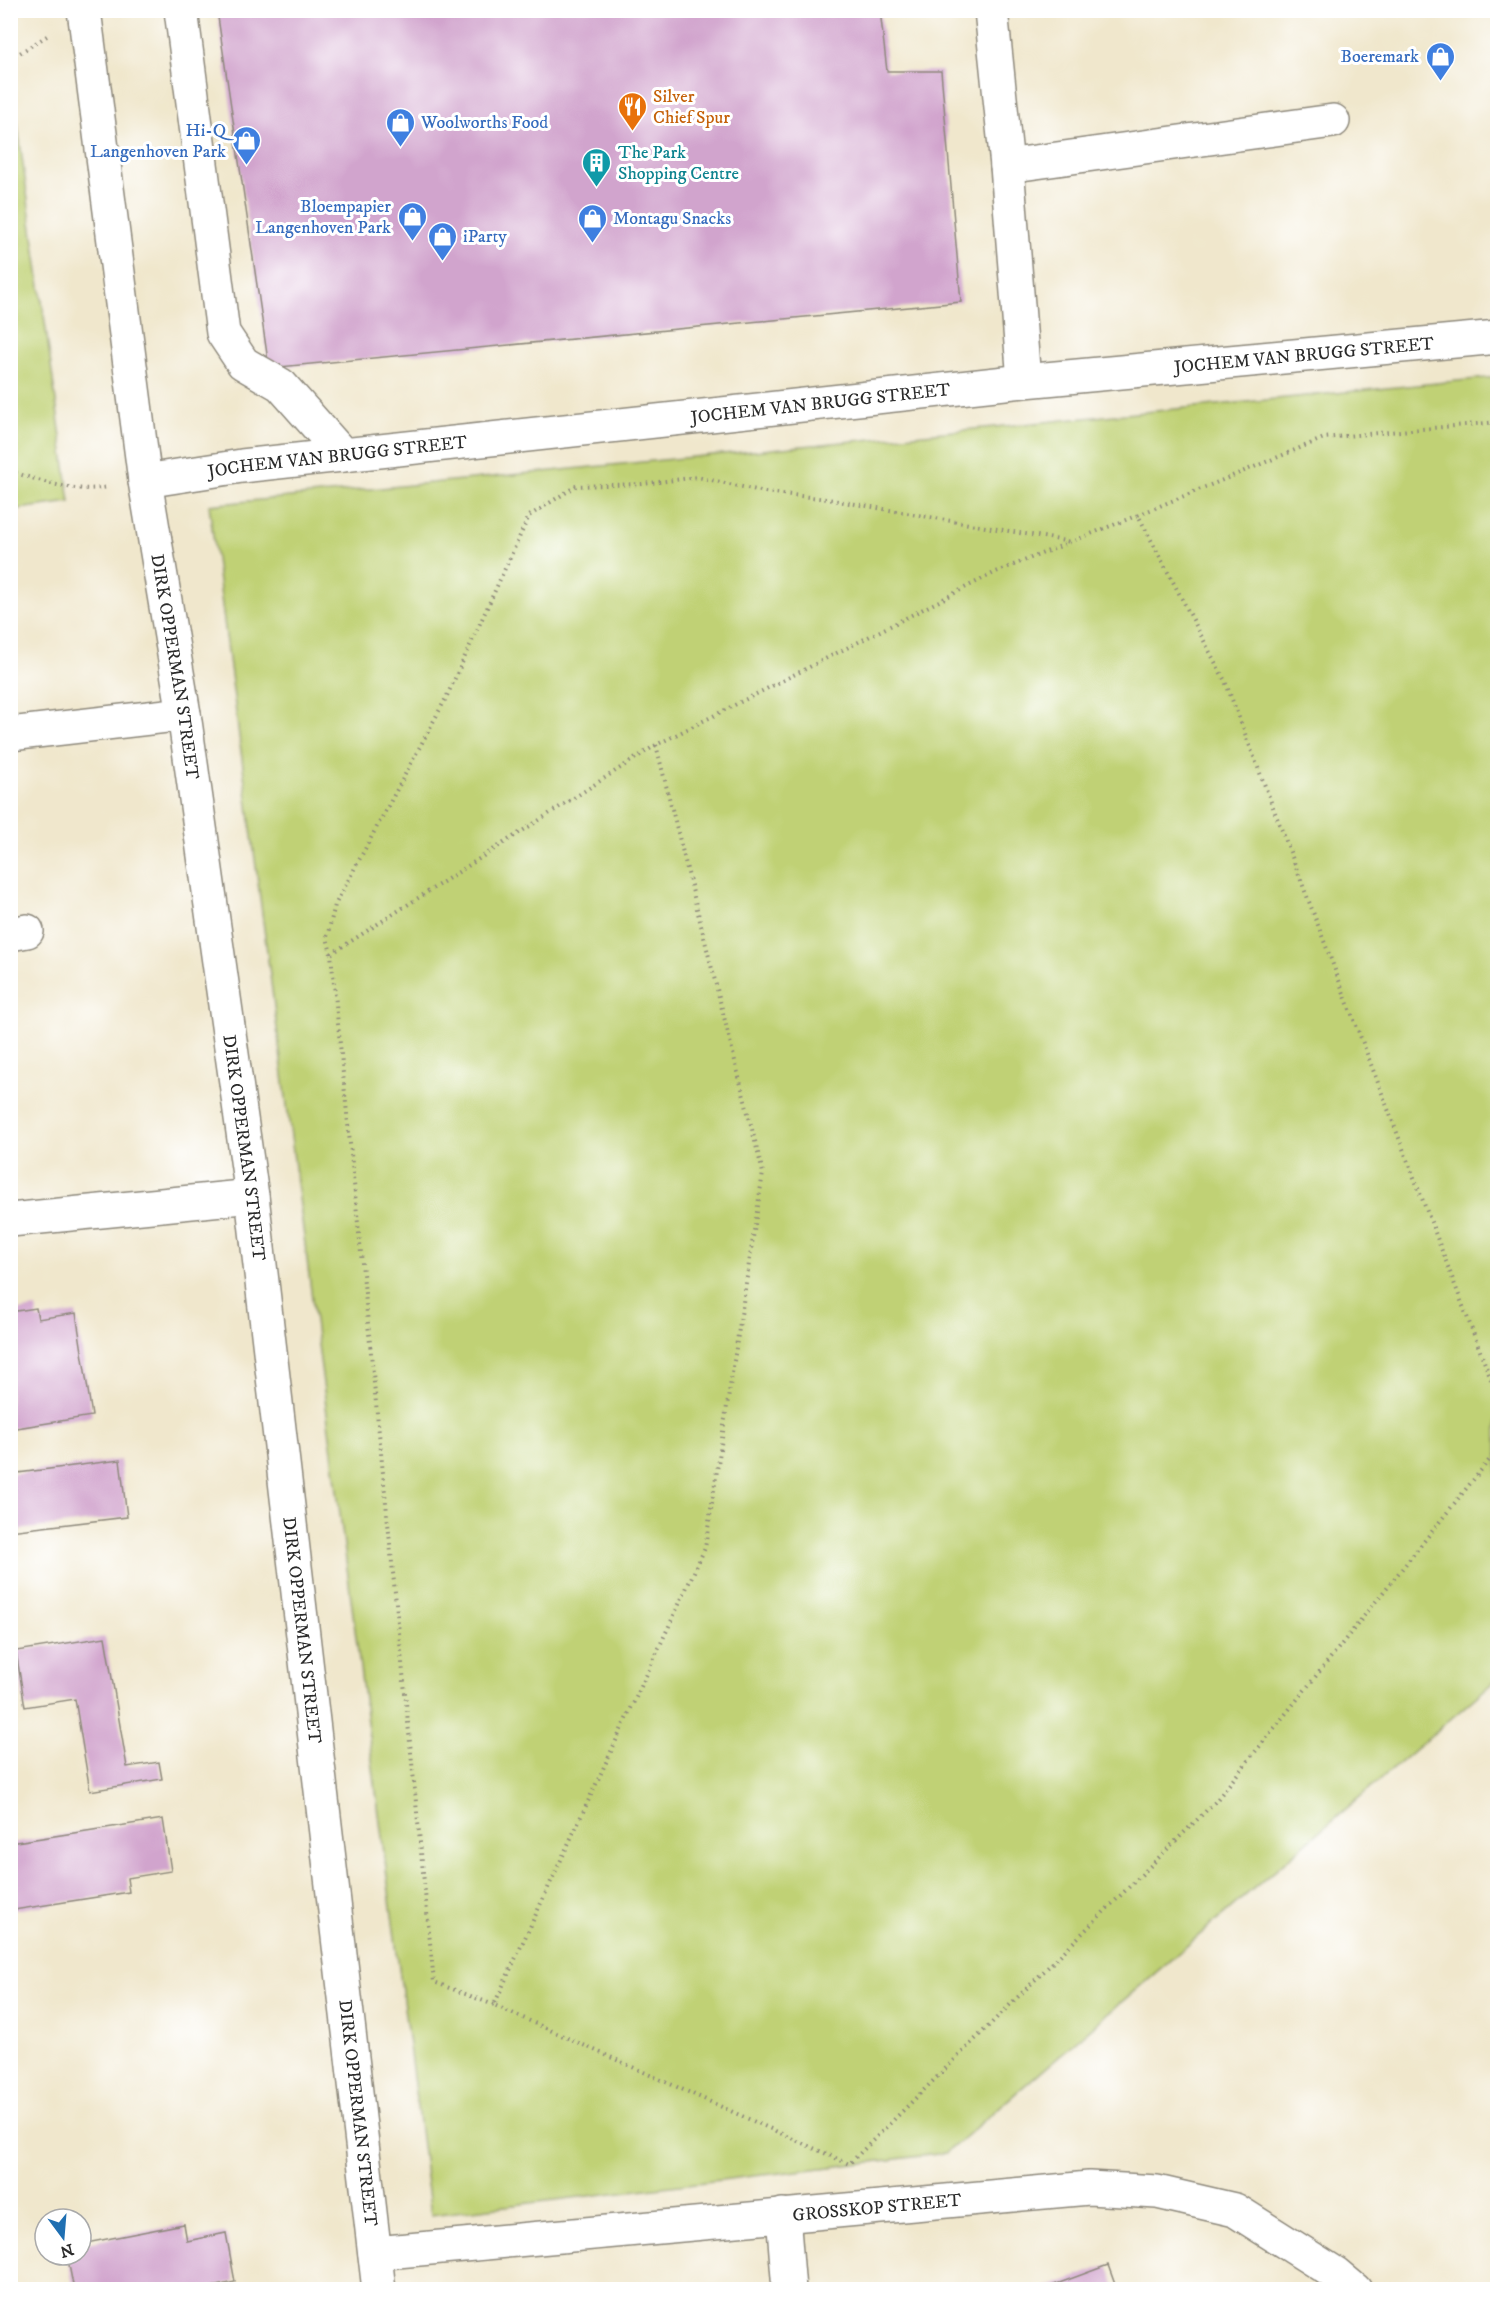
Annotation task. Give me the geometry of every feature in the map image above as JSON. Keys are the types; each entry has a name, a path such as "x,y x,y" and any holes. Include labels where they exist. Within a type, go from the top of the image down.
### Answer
{"street":[{"name":"DIRK OPPERMAN STREET","path":"84,10 145,481 184,714 252,1196 379,2289"},
{"path":"181,10 223,333 243,363 280,385 343,454"},
{"path":"991,10 1007,166 1024,381"},
{"path":"1007,166 1334,122"},
{"name":"JOCHEM VAN BRUGG STREET","path":"145,481 343,454 1024,381 1497,337"},
{"path":"10,734 184,714"},
{"path":"10,1220 252,1196"},
{"name":"GROSSKOP STREET","path":"375,2253 1089,2188 1157,2192 1235,2210 1336,2274 1355,2289"},
{"path":"783,2215 789,2289"}],"path":[{"path":"332,954 656,745 996,572 1324,438 1497,422"},
{"path":"10,471 59,488 87,491 145,481"},
{"path":"1072,542 827,499 765,492 698,477 642,484 576,486 529,516 446,698 335,905 327,937 332,954 434,1982 494,2005 849,2164 1215,1802 1497,1449"},
{"path":"1138,515 1225,681 1497,1398"},
{"path":"494,2005 705,1548 763,1173 656,745"}],"green space":[{"path":"10,71 70,502 11,510 10,510"},
{"path":"1497,377 1497,1679 946,2153 431,2215 209,505"}],"building":[{"name":"The Park Shopping Centre","path":"217,10 880,10 887,71 941,71 961,302 269,368"},
{"path":"36,1308 38,1319 76,1313 92,1416 10,1429 10,1312"},
{"path":"120,1460 127,1517 10,1531 10,1474"},
{"path":"105,1637 127,1767 159,1762 162,1779 90,1791 75,1699 25,1707 16,1651"},
{"path":"163,1819 171,1871 127,1878 129,1892 14,1910 10,1888 10,1843"},
{"path":"184,2224 187,2241 226,2233 235,2282 197,2290 74,2290 69,2267 93,2267 93,2242"},
{"path":"1108,2265 1117,2290 1043,2290 1043,2289"}],"place":[{"name":"Boeremark","path":"1440,82"},
{"name":"Silver Chief Spur","path":"632,132"},
{"name":"Woolworths Food","path":"400,148"},
{"name":"Hi-Q Langenhoven Park","path":"247,166"},
{"name":"The Park Shopping Centre","path":"597,188"},
{"name":"Bloempapier Langenhoven Park","path":"412,242"},
{"name":"Montagu Snacks","path":"592,244"},
{"name":"iParty","path":"442,262"}]}
